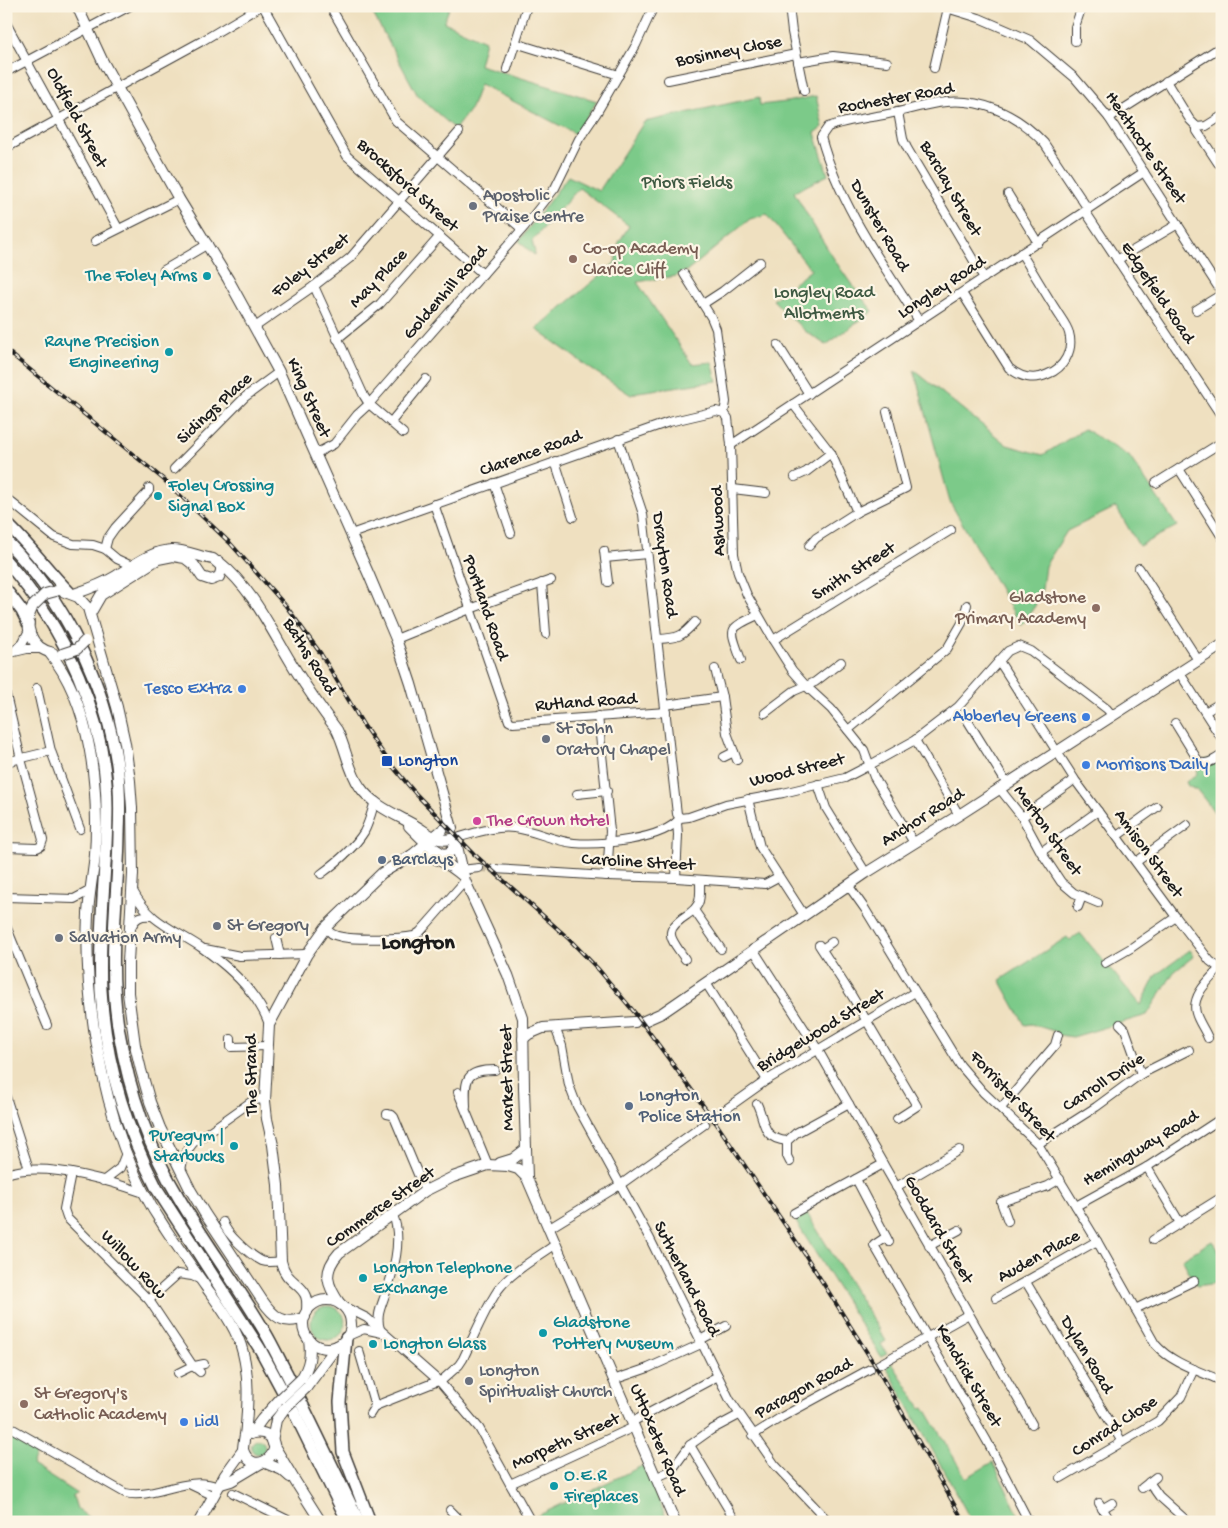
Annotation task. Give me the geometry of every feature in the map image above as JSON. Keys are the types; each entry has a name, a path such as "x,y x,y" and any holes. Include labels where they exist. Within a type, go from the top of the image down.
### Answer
{"highway":[{"path":"6,523 35,552 56,579 72,593"},
{"path":"6,541 37,576 60,610 92,675 105,710 117,764 119,791 119,837 113,941 115,1006 128,1078 141,1119 178,1198 268,1336 359,1522"},
{"path":"6,561 26,583 56,631 85,692 98,735 107,806 100,955 101,991 108,1052 117,1091 144,1162 157,1188 260,1349 295,1414 348,1522"},
{"path":"6,590 22,611 28,626"},
{"path":"344,1340 340,1402 343,1452 370,1522"}],"main road":[{"name":"King Street","path":"77,6 118,88 179,200 208,244 279,372 351,534 396,639 427,740 441,828"},
{"path":"216,578 221,571 219,562 188,552 170,550 148,557 92,588 72,593 56,591 45,594 32,606 29,613 28,626 31,638 45,650 62,671 71,688 82,719 88,746 95,790 96,820 88,910 89,968 97,1045 120,1136 144,1192 164,1227 233,1326 244,1355 248,1394 243,1448 249,1460 262,1462 282,1470 295,1481"},
{"path":"45,650 62,654 76,649 89,635 91,618 101,595 133,573 158,559 173,556 185,558 194,564 207,580 216,578 239,583"},
{"path":"200,573 200,565 207,559"},
{"name":"Baths Road","path":"219,562 231,572 265,616 299,676 336,730 360,786 375,801 400,818 417,826 441,828"},
{"path":"72,593 85,604 91,618 117,706 125,742 132,808 132,889 128,993 135,1045 150,1102 181,1170 205,1214 271,1312 287,1322 293,1322 306,1315"},
{"name":"Anchor Road","path":"524,1039 529,1034 543,1028 639,1021 662,1013 866,873 1222,645"},
{"path":"441,828 446,840 456,842"},
{"name":"The Strand","path":"306,1315 305,1295 288,1277 281,1261 278,1184 273,1145 267,1119 266,1101 269,1025 307,954 326,927 382,873 393,864 412,855 441,828"},
{"name":"Market Street","path":"456,842 463,876 508,975 523,1018 527,1178"},
{"path":"412,855 428,855 454,868 463,876"},
{"path":"523,1018 543,1028"},
{"name":"Commerce Street","path":"342,1305 334,1295 327,1275 333,1260 339,1253 426,1191 453,1177 513,1159 526,1149"},
{"name":"Commerce Street","path":"490,1165 508,1166 518,1169 527,1178"},
{"name":"Uttoxeter Road","path":"527,1178 675,1522"},
{"path":"198,1522 243,1448 248,1436 253,1433 262,1419 283,1404 344,1340 351,1329 351,1319 342,1305 331,1300 312,1306 306,1315 304,1328 309,1339 310,1354 303,1383"},
{"path":"309,1339 324,1348 344,1340"},
{"path":"217,1489 268,1460 273,1452 274,1424 283,1404"},
{"path":"253,1433 265,1434 273,1443 321,1522"}],"street":[{"path":"6,72 130,6"},
{"path":"6,148 202,42 262,6"},
{"name":"Brocksford Street","path":"262,6 347,156 483,274"},
{"path":"330,6 396,121 522,229"},
{"path":"507,68 527,6"},
{"name":"Goldenhill Road","path":"315,454 334,444 357,415 522,229 555,188 579,139 636,45 654,6"},
{"path":"789,6 789,18 804,91"},
{"path":"1075,41 1075,27 1082,6"},
{"path":"934,68 944,7"},
{"name":"Heathcote Street","path":"944,7 979,18 1030,40 1075,78 1109,118 1222,293"},
{"name":"Oldfield Street","path":"6,23 118,228"},
{"path":"515,43 619,75"},
{"path":"1109,118 1222,46"},
{"name":"Bosinney Close","path":"668,80 796,54"},
{"path":"798,62 833,56 888,62"},
{"path":"1166,81 1190,120 1197,126 1206,126 1222,116"},
{"name":"Rochester Road","path":"822,142 820,137 828,127 833,125 938,103 959,102 990,107 1010,116 1028,128 1044,143 1087,210"},
{"name":"Barclay Street","path":"898,112 903,139 907,148 984,278"},
{"path":"1197,126 1197,131 1218,163"},
{"name":"Foley Street","path":"255,327 350,258 459,132"},
{"name":"Dunster Road","path":"822,142 841,191 860,228 919,321"},
{"name":"Longley Road","path":"731,445 1144,172"},
{"path":"1008,194 1038,243"},
{"path":"95,241 118,228 179,200"},
{"name":"Edgefield Road","path":"1087,210 1222,417"},
{"path":"1118,260 1178,224"},
{"name":"May Place","path":"337,339 380,304 440,236"},
{"path":"164,270 208,244"},
{"path":"962,293 1008,368 1019,375 1032,378 1044,376 1056,370 1067,356 1070,343 1069,331 1022,253"},
{"path":"703,304 760,262"},
{"name":"Ashwood","path":"684,274 711,317 716,329 726,402 724,413 728,418 731,445 734,554 738,573 758,615 792,670 831,709 864,750 874,777 914,843"},
{"path":"314,286 368,404 403,433"},
{"path":"1196,310 1222,293"},
{"path":"778,345 809,394"},
{"name":"Sidings Place","path":"174,469 245,397 279,372"},
{"path":"391,422 426,379"},
{"path":"794,404 831,453 856,512"},
{"name":"Clarence Road","path":"351,534 669,422 716,411 724,413"},
{"path":"809,546 816,538 856,512 906,488 887,412"},
{"name":"Drayton Road","path":"618,439 643,514 679,820 676,878"},
{"path":"1156,483 1222,442"},
{"path":"795,477 806,472 831,453"},
{"path":"556,461 573,517"},
{"path":"1179,469 1222,538"},
{"path":"494,483 511,533"},
{"path":"105,549 108,538 149,488"},
{"path":"733,489 766,493"},
{"path":"6,498 54,537 73,544 93,545 105,549 117,559 132,566"},
{"name":"Portland Road","path":"434,504 508,721"},
{"name":"Smith Street","path":"773,640 952,530"},
{"path":"608,582 604,554 647,554"},
{"path":"116,576 118,569 117,559"},
{"path":"1139,568 1198,660"},
{"path":"396,639 470,609 551,580"},
{"path":"542,583 546,634"},
{"path":"848,730 947,649 962,623 967,605"},
{"path":"741,660 732,634 733,629 736,625 758,615"},
{"path":"658,639 676,638 686,632 695,622"},
{"path":"10,653 23,642 28,626"},
{"name":"Wood Street","path":"456,842 486,829 514,828 573,843 608,842 642,837 662,831 679,820 748,799 784,793 845,778 870,766 914,740 958,707 1008,651 1019,646 1023,646 1030,651 1107,709 1112,716"},
{"path":"10,653 33,648 45,650"},
{"name":"Amison Street","path":"999,661 1056,751 1098,811 1176,918 1210,961 1220,969"},
{"path":"764,713 794,691 815,682 841,662"},
{"path":"715,669 722,697 727,733 737,760"},
{"path":"1179,672 1222,739"},
{"path":"37,688 43,696 51,751 74,802 80,829"},
{"path":"6,695 43,837 43,843 37,848 6,847"},
{"name":"Rutland Road","path":"508,721 513,723 598,716 665,708 722,697"},
{"path":"1205,712 1222,702"},
{"path":"598,716 610,831 607,876"},
{"name":"Merton Street","path":"966,718 1003,786 1061,882 1074,893 1098,903"},
{"path":"1175,723 1199,762 1204,764 1222,755"},
{"path":"914,740 959,815"},
{"path":"6,762 51,751"},
{"path":"724,757 734,752"},
{"path":"1022,817 1070,783"},
{"path":"818,784 826,808 866,873"},
{"path":"577,794 607,792"},
{"path":"748,799 760,846 804,915"},
{"path":"321,874 327,865 350,848 365,831 375,801"},
{"path":"1117,836 1145,811 1157,807"},
{"path":"1042,852 1098,811"},
{"path":"1136,862 1187,825"},
{"path":"326,927 332,934 344,938 414,936 420,932 463,876 479,868"},
{"name":"Caroline Street","path":"494,869 765,884 778,877"},
{"path":"684,960 670,938 671,929 676,922 694,910 700,900 700,881"},
{"name":"Forrister Street","path":"848,885 960,1065 982,1092 1038,1144 1161,1352 1222,1381"},
{"path":"132,889 140,904 151,916 201,947 228,968 250,990 264,1011 269,1025"},
{"path":"6,897 74,899 91,890"},
{"path":"1078,907 1082,896"},
{"path":"74,899 88,910"},
{"path":"694,910 720,949"},
{"path":"130,929 140,917 151,916"},
{"path":"1105,963 1117,960 1131,948 1176,918"},
{"path":"6,926 47,1025"},
{"path":"276,938 280,955"},
{"path":"832,942 821,947 917,1106 897,1119"},
{"path":"201,947 240,956 307,954"},
{"name":"Goddard Street","path":"753,949 818,1050 1032,1424"},
{"path":"228,968 240,956"},
{"path":"1208,1038 1196,1012 1196,1000 1200,991 1220,969"},
{"path":"706,983 767,1080"},
{"name":"Bridgewood Street","path":"719,1114 767,1080 915,992"},
{"name":"Sutherland Road","path":"555,1027 562,1046 569,1085 577,1106 650,1239 739,1415 775,1465 830,1522"},
{"path":"1126,1027 1141,1074"},
{"path":"1001,1108 1058,1047 1058,1035"},
{"path":"231,1039 231,1046 267,1046"},
{"name":"Carroll Drive","path":"1038,1144 1096,1107 1141,1074 1189,1050"},
{"path":"466,1111 465,1086 467,1079 471,1074 482,1070 495,1070"},
{"path":"458,1092 490,1165"},
{"path":"6,1097 30,1169"},
{"path":"181,1170 184,1155 193,1144 252,1101 260,1099 266,1101"},
{"path":"757,1104 757,1116 769,1135 787,1142"},
{"path":"790,1162 787,1156 787,1142 796,1133 849,1104"},
{"path":"387,1114 394,1117 426,1191"},
{"name":"Hemingway Road","path":"1076,1206 1147,1168 1222,1118"},
{"path":"548,1229 620,1185 705,1124"},
{"path":"896,1187 959,1150"},
{"path":"103,1181 120,1168 126,1152"},
{"path":"794,1212 800,1205 883,1164"},
{"path":"6,1174 46,1168 144,1192"},
{"path":"1147,1168 1180,1223"},
{"name":"Willow Row","path":"71,1174 64,1209 67,1218 149,1300 197,1369"},
{"path":"856,1179 888,1240 874,1245 876,1248 868,1253"},
{"path":"1008,1221 1001,1202 1048,1186 1060,1179"},
{"path":"1153,1240 1222,1197"},
{"path":"383,1332 378,1314 386,1294 396,1252 398,1232 393,1215"},
{"path":"223,1222 229,1235 247,1254 268,1262 281,1261"},
{"path":"929,1246 959,1230"},
{"name":"Auden Place","path":"996,1298 1097,1242"},
{"path":"370,1414 376,1406 439,1381 459,1365 499,1289 528,1264 556,1244"},
{"name":"Kendrick Street","path":"876,1248 987,1441 1029,1522"},
{"path":"149,1300 178,1274 192,1276 201,1280"},
{"path":"1135,1309 1194,1281"},
{"name":"Dylan Road","path":"1026,1282 1122,1442"},
{"path":"342,1305 367,1318 439,1381 479,1428 529,1521"},
{"name":"Paragon Road","path":"753,1435 780,1418 969,1314"},
{"path":"613,1380 648,1368 701,1342 726,1326"},
{"path":"344,1340 364,1329 383,1332"},
{"path":"360,1351 359,1362 376,1406"},
{"path":"178,1373 197,1369 204,1364"},
{"name":"Conrad Close","path":"1061,1478 1158,1421 1181,1397 1194,1369"},
{"name":"Morpeth Street","path":"510,1484 633,1424 718,1376"},
{"path":"655,1478 674,1467 690,1445 711,1430 739,1415"},
{"path":"6,1425 125,1493 136,1494 174,1486 208,1484 217,1489"},
{"path":"690,1445 736,1522"},
{"path":"1142,1488 1156,1477"},
{"path":"1149,1482 1159,1496 1188,1522"},
{"path":"233,1493 242,1493 292,1522"},
{"path":"1110,1522 1100,1506 1112,1503"},
{"path":"450,1510 462,1522"}],"green space":[{"path":"381,6 450,6 444,22 485,41 479,65 597,101 576,134 480,84 471,108 455,129 418,96 371,10"},
{"name":"Priors Fields","path":"816,96 823,127 815,133 828,175 794,192 840,268 873,311 826,345 805,331 773,300 811,270 767,214 750,219 690,269 676,276 637,282 692,364 712,362 717,381 638,392 631,395 536,329 615,263 619,242 629,226 579,188 532,241 534,255 519,241 568,176 599,191 644,122 759,97 760,105"},
{"path":"914,370 1007,445 1043,455 1084,429 1129,456 1177,526 1139,546 1116,507 1067,531 1045,566 1042,589 1035,606 1021,626 950,502"},
{"path":"1222,755 1222,822 1198,791 1188,786 1186,782 1197,774 1199,762"},
{"path":"1080,933 1141,1005 1156,975 1190,950 1194,956 1174,972 1147,1015 1073,1037 1058,1035 1057,1032 1031,1024 1025,1025 1000,980 1067,937 1070,940"},
{"path":"805,1210 886,1341 881,1344 887,1354 881,1357 793,1217"},
{"path":"1212,1241 1222,1255 1222,1282 1197,1286 1182,1259"},
{"path":"328,1306 340,1311 345,1323 340,1335 328,1340 316,1335 311,1323 316,1311"},
{"path":"892,1363 921,1408 924,1407 966,1478 993,1462 1022,1522 972,1522 886,1366"},
{"path":"6,1432 40,1448 32,1465 77,1494 73,1496 77,1509 92,1520 90,1522 6,1522"},
{"path":"255,1440 261,1440 265,1447 261,1454 255,1454 251,1450 251,1444"},
{"path":"644,1465 668,1522 538,1522 535,1517"}],"tunnel":[{"path":"479,868 494,869"},
{"path":"705,1124 719,1114"}],"railway":[{"path":"6,350 163,479 230,543 286,606 321,654 364,726 389,762 415,793 474,854 569,939 599,970 635,1013 716,1123 804,1253 878,1370 964,1522"}],"place":[{"name":"Apostolic Praise Centre","path":"473,206"},
{"name":"Co-op Academy Clarice Cliff","path":"573,259"},
{"name":"The Foley Arms","path":"207,276"},
{"name":"Rayne Precision Engineering","path":"169,352"},
{"name":"Foley Crossing Signal Box","path":"158,496"},
{"name":"Gladstone Primary Academy","path":"1096,608"},
{"name":"Tesco Extra","path":"242,689"},
{"name":"Abberley Greens","path":"1086,717"},
{"name":"St John Oratory Chapel","path":"546,739"},
{"name":"Longton","path":"387,761"},
{"name":"Morrisons Daily","path":"1086,765"},
{"name":"The Crown Hotel","path":"477,821"},
{"name":"Barclays","path":"382,860"},
{"name":"St Gregory","path":"217,926"},
{"name":"Salvation Army","path":"59,938"},
{"name":"Longton Police Station","path":"629,1106"},
{"name":"Puregym | Starbucks","path":"234,1146"},
{"name":"Longton Telephone Exchange","path":"363,1278"},
{"name":"Gladstone Pottery Museum","path":"543,1333"},
{"name":"Longton Glass","path":"373,1344"},
{"name":"Longton Spiritualist Church","path":"469,1381"},
{"name":"St Gregory's Catholic Academy","path":"24,1404"},
{"name":"Lidl","path":"184,1422"},
{"name":"O.E.R Fireplaces","path":"554,1486"}],"district":[{"name":"Longton","path":"418,944"}],"park label":[{"name":"Longley Road Allotments","path":"824,303"}]}
